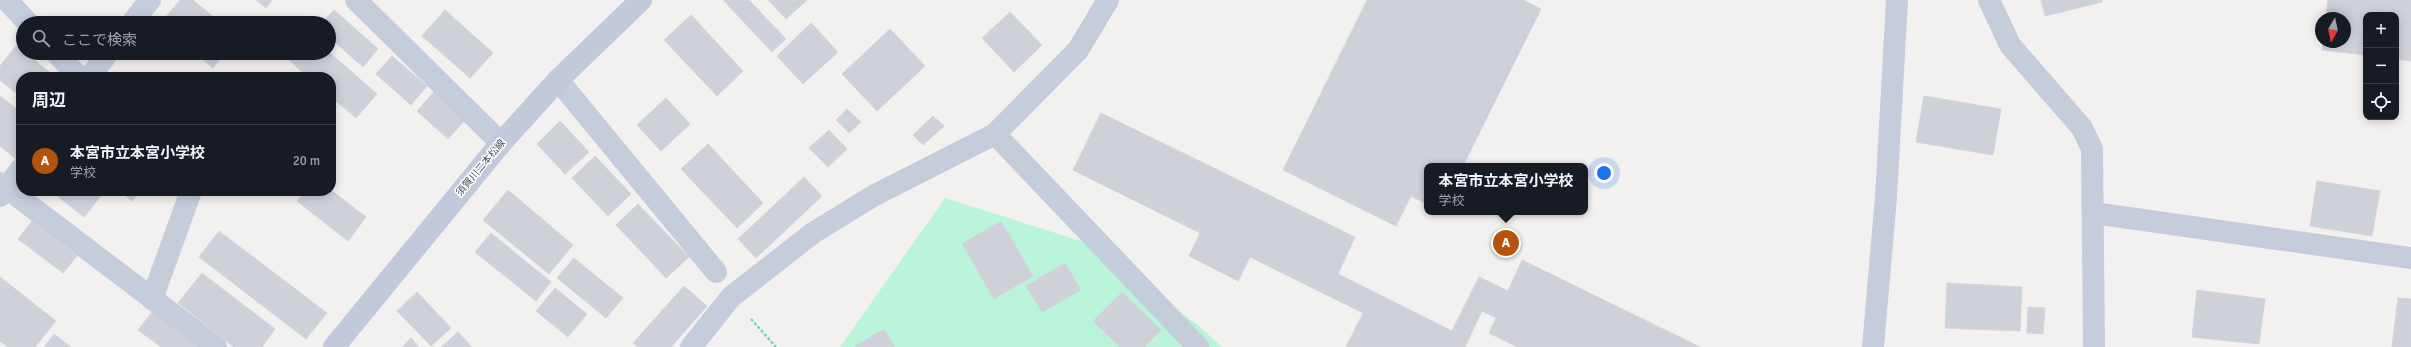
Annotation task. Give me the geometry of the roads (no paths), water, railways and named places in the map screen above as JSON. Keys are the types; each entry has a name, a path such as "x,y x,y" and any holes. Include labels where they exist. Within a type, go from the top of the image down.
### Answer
{"main road":[{"name":"須賀川二本松線","path":"334,347 500,142 558,80 641,0"}],"street":[{"path":"7,0 22,16"},
{"path":"137,16 150,0"},
{"path":"356,0 500,142"},
{"path":"691,347 731,297 813,233 873,196 995,134 1078,50 1108,0"},
{"path":"1873,347 1886,197 1897,0"},
{"path":"1989,0 2010,46 2082,128 2092,149 2094,213 2094,347"},
{"path":"62,60 73,72"},
{"path":"94,72 103,60"},
{"path":"558,80 716,272"},
{"path":"995,134 1198,347"},
{"path":"16,174 2,189 216,347"},
{"path":"152,299 189,196"},
{"path":"2094,213 2411,258"}],"place":[{"name":"本宮市立本宮小学校","path":"1506,243"}]}
